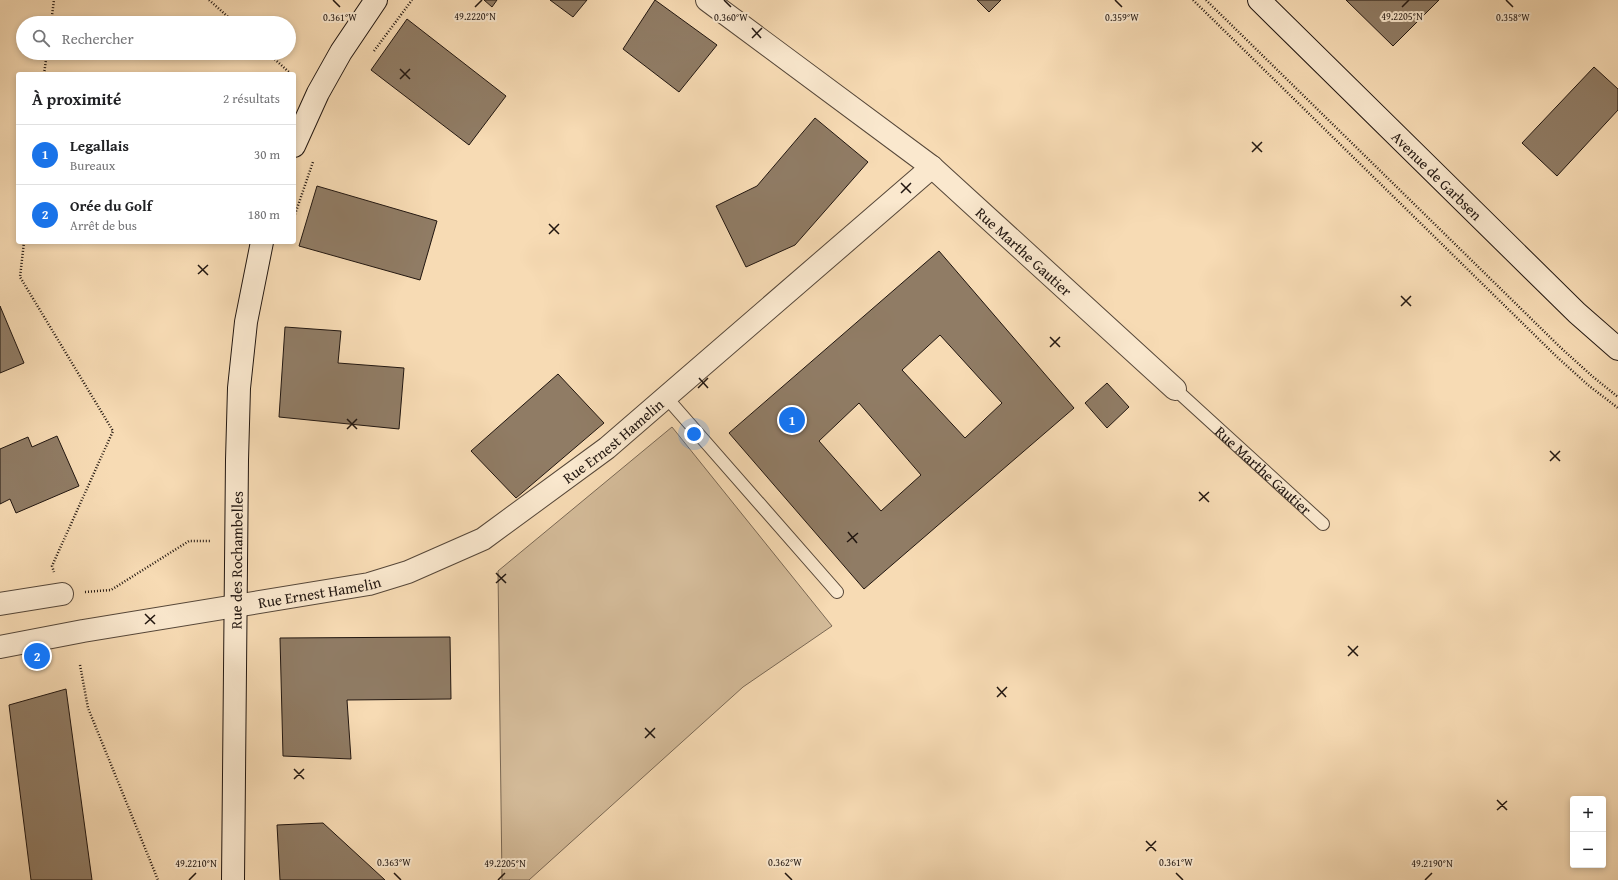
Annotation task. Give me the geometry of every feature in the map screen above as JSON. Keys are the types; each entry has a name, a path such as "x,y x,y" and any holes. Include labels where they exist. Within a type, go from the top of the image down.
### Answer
{"street":[{"path":"296,142 326,79 376,0"},
{"name":"Rue Marthe Gautier","path":"707,0 932,167 1175,389"},
{"name":"Avenue de Garbsen","path":"1259,0 1577,313 1618,349"},
{"name":"Rue Ernest Hamelin","path":"0,647 50,637 369,584 408,572 483,539 607,448 932,167"},
{"name":"Rue des Rochambelles","path":"233,880 236,460 239,388 246,322 262,244"},
{"path":"0,604 62,594"}],"lane":[{"name":"Rue Marthe Gautier","path":"1175,389 1323,524"},
{"path":"666,397 837,592"}],"path":[{"path":"52,16 54,0"},
{"path":"209,0 227,16"},
{"path":"372,52 412,0"},
{"path":"1193,0 1556,356 1588,385 1618,408"},
{"path":"1206,0 1560,347 1618,397"},
{"path":"44,72 46,60"},
{"path":"276,60 289,72"},
{"path":"296,211 314,160"},
{"path":"24,244 20,277 113,431 52,566 62,594 111,590 189,541 216,541"},
{"path":"80,665 88,708 158,880"}],"shaded area":[{"path":"672,427 832,626 743,687 529,880 502,880 498,571"}],"building":[{"path":"484,0 497,0 492,7"},
{"path":"550,0 587,0 573,17"},
{"path":"655,0 717,45 679,92 623,49"},
{"path":"977,0 1001,0 989,12"},
{"path":"1346,0 1439,0 1393,46"},
{"path":"407,19 506,96 469,145 371,70"},
{"path":"1594,67 1618,89 1618,110 1557,176 1522,143"},
{"path":"815,118 868,162 795,245 746,267 716,206 757,186"},
{"path":"317,186 437,221 420,280 299,246"},
{"path":"939,251 1074,408 864,589 729,433","holes":["940,335 1002,403 965,438 902,370","859,403 921,475 881,511 819,441"]},
{"path":"0,306 24,363 0,373"},
{"path":"285,327 341,331 338,363 404,368 399,429 279,417"},
{"path":"558,374 604,423 516,498 471,451"},
{"path":"1107,383 1129,407 1107,428 1085,403"},
{"path":"57,436 79,486 16,513 10,499 0,504 0,449 28,437 32,447"},
{"path":"450,637 451,699 347,700 351,759 283,756 280,638"},
{"path":"66,689 92,880 31,880 9,705"},
{"path":"323,823 385,880 280,880 277,825"}],"place":[{"name":"Legallais","path":"792,420"},
{"name":"Orée du Golf","path":"37,656"}]}
